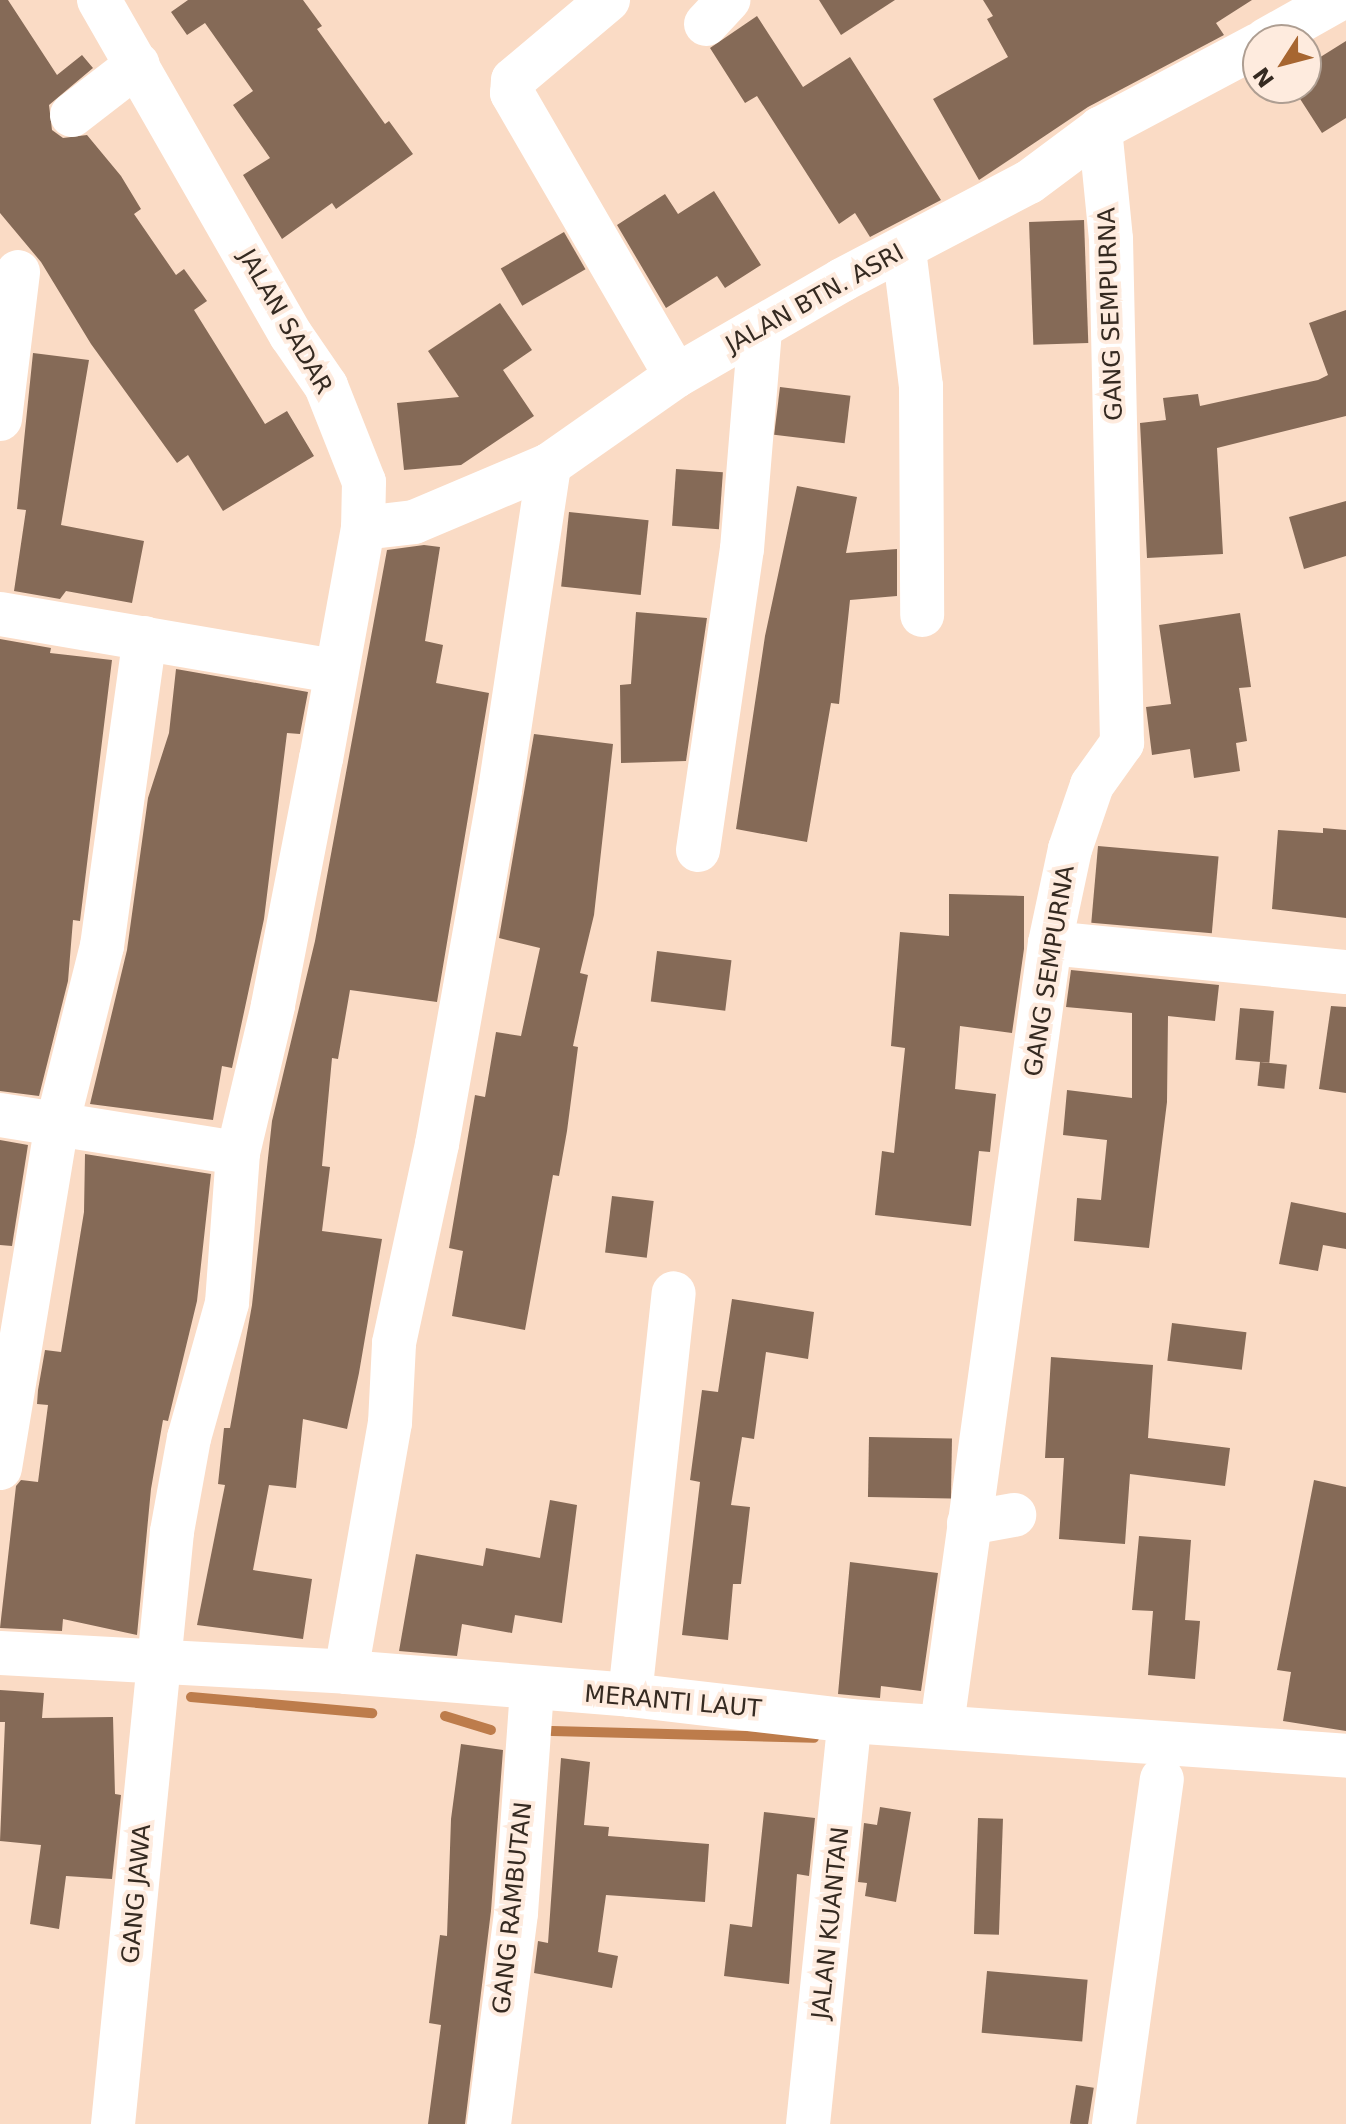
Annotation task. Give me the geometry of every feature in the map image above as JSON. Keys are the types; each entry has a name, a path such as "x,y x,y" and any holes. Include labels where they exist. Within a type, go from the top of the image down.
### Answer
{"street":[{"name":"JALAN SADAR","path":"99,0 291,335 326,386 364,482 363,528 273,1006 238,1153"},
{"path":"608,0 513,80 512,93 676,376"},
{"path":"1294,24 1337,0"},
{"name":"JALAN BTN. ASRI","path":"363,528 414,522 549,465 676,376 760,331 842,280 1029,182 1100,129 1242,54"},
{"path":"72,115 138,64"},
{"name":"GANG SEMPURNA","path":"942,1725 1050,943 1070,849 1092,785 1122,743 1111,239 1100,129"},
{"path":"904,250 921,386 922,615"},
{"path":"0,419 18,272"},
{"path":"698,850 742,549 760,331"},
{"path":"346,1672 390,1423 394,1343 500,790 549,465"},
{"path":"0,614 335,671"},
{"path":"0,1468 57,1125 102,946 145,638"},
{"path":"1050,943 1346,972"},
{"path":"0,1115 238,1153"},
{"name":"GANG JAWA","path":"113,2124 139,1886 156,1663 189,1438 227,1303 238,1153"},
{"path":"630,1695 674,1293"},
{"path":"969,1523 1014,1515"},
{"name":"MERANTI LAUT","path":"0,1653 346,1672 532,1691 630,1695 850,1721 942,1725 1236,1752 1346,1756"},
{"name":"GANG RAMBUTAN","path":"489,2124 516,1913 532,1691"},
{"name":"JALAN KUANTAN","path":"808,2124 850,1721"},
{"path":"1114,2124 1162,1779"}],"building":[{"path":"0,0 8,0 57,75 82,55 93,68 49,105 52,130 63,138 87,135 121,176 141,209 134,214 176,275 184,269 207,301 194,310 265,424 287,411 314,456 223,511 188,455 177,463 91,344 41,262 0,213"},
{"path":"188,0 303,0 322,26 317,29 385,124 389,121 413,154 336,209 332,203 282,239 243,175 270,158 233,105 253,91 205,23 187,35 171,12"},
{"path":"819,0 895,0 841,35"},
{"path":"983,0 1252,0 1216,23 1224,35 1088,107 979,180 933,99 1008,57 987,19 993,16"},
{"path":"757,16 803,87 850,57 941,200 870,237 855,213 839,224 757,96 745,103 710,48"},
{"path":"1346,41 1346,118 1322,133 1303,104 1322,104 1322,56"},
{"path":"714,191 761,265 725,288 717,276 666,308 617,225 665,194 678,214"},
{"path":"1084,220 1088,343 1033,345 1029,222"},
{"path":"564,232 586,269 522,306 501,268"},
{"path":"500,303 532,350 503,370 534,416 461,465 404,470 397,403 459,397 428,351"},
{"path":"1346,310 1346,416 1217,448 1223,554 1147,558 1140,423 1166,420 1163,398 1198,394 1200,406 1318,380 1328,375 1309,323"},
{"path":"33,353 89,360 61,525 144,541 132,603 66,591 60,599 14,591 26,510 17,509"},
{"path":"780,387 850,396 845,443 774,435"},
{"path":"676,469 723,472 719,529 672,526"},
{"path":"797,486 857,497 846,553 897,549 897,596 850,600 839,704 831,703 807,842 736,829 765,636"},
{"path":"1346,501 1346,556 1304,569 1289,517"},
{"path":"569,512 649,520 641,595 561,587"},
{"path":"424,545 440,547 425,641 443,645 436,683 489,693 437,1002 350,990 338,1059 332,1058 322,1166 330,1167 322,1231 382,1239 347,1429 303,1419 296,1488 269,1485 253,1570 312,1579 303,1639 197,1625 225,1485 218,1484 224,1428 230,1428 252,1305 272,1121 315,941 387,550"},
{"path":"636,612 707,618 686,761 621,763 620,685 631,684"},
{"path":"1240,613 1251,687 1239,688 1247,741 1236,743 1240,771 1194,778 1190,749 1152,755 1146,707 1171,704 1159,625"},
{"path":"0,639 51,648 50,653 112,660 80,921 73,920 68,981 39,1096 0,1091"},
{"path":"176,669 308,692 300,734 287,733 264,919 232,1068 222,1066 213,1120 90,1104 127,950 148,798 169,733"},
{"path":"534,734 613,744 594,915 580,973 588,975 573,1046 578,1047 567,1131 559,1176 553,1175 525,1330 452,1316 463,1251 449,1248 475,1095 485,1097 496,1032 521,1036 540,948 499,938"},
{"path":"1323,828 1346,830 1346,918 1272,909 1278,830 1323,833"},
{"path":"1098,846 1219,857 1212,933 1091,923"},
{"path":"949,894 1024,896 1024,949 1012,1033 960,1026 955,1089 996,1094 990,1152 979,1151 971,1226 875,1215 882,1151 894,1153 905,1048 891,1046 900,932 949,936"},
{"path":"657,951 731,960 725,1011 651,1002"},
{"path":"1071,970 1219,985 1215,1021 1168,1016 1167,1102 1149,1248 1074,1241 1077,1198 1101,1200 1107,1140 1063,1135 1067,1090 1132,1098 1132,1013 1066,1007"},
{"path":"1331,1006 1346,1007 1346,1093 1319,1089"},
{"path":"1240,1008 1274,1011 1269,1063 1235,1060"},
{"path":"1260,1062 1287,1065 1284,1089 1257,1086"},
{"path":"0,1140 28,1145 12,1246 0,1245"},
{"path":"85,1154 211,1174 197,1301 168,1421 163,1420 151,1489 137,1635 63,1619 62,1631 0,1628 16,1486 21,1480 38,1482 48,1405 37,1404 38,1390 45,1350 61,1352 84,1212"},
{"path":"612,1196 654,1201 647,1258 605,1253"},
{"path":"1291,1202 1346,1213 1346,1249 1323,1245 1318,1271 1279,1264"},
{"path":"732,1299 814,1312 808,1359 766,1352 754,1439 742,1437 731,1505 750,1507 741,1584 733,1584 728,1640 682,1635 700,1482 690,1480 702,1390 718,1392"},
{"path":"1172,1323 1246,1332 1242,1370 1167,1361"},
{"path":"1051,1357 1153,1365 1148,1438 1230,1448 1225,1486 1130,1474 1125,1544 1059,1539 1064,1458 1045,1458"},
{"path":"869,1437 952,1438 951,1498 868,1497"},
{"path":"1314,1480 1346,1487 1346,1731 1283,1721 1291,1672 1277,1670"},
{"path":"550,1500 577,1505 562,1623 515,1615 512,1633 462,1624 457,1656 399,1651 416,1554 483,1566 486,1548 540,1558"},
{"path":"1139,1536 1191,1540 1185,1620 1200,1621 1195,1679 1148,1675 1153,1611 1132,1610"},
{"path":"850,1562 938,1573 921,1691 881,1686 880,1698 838,1694"},
{"path":"0,1690 44,1693 42,1718 113,1717 115,1794 121,1795 112,1879 66,1876 59,1929 30,1924 41,1845 0,1841 5,1722 0,1722"},
{"path":"461,1744 503,1750 491,1911 465,2124 428,2124 441,2025 429,2023 440,1935 447,1936 451,1819"},
{"path":"561,1758 590,1762 584,1825 609,1827 608,1836 709,1844 705,1902 606,1895 598,1952 618,1956 612,1988 534,1973 538,1941 548,1943"},
{"path":"880,1807 911,1812 896,1902 865,1896 867,1883 858,1882 864,1823 877,1825"},
{"path":"764,1812 815,1818 809,1876 797,1874 789,1984 724,1976 730,1924 752,1927"},
{"path":"978,1818 1003,1819 999,1935 974,1934"},
{"path":"987,1971 1088,1980 1082,2042 982,2033"},
{"path":"1076,2085 1094,2088 1088,2124 1070,2124"}],"waterway":[{"path":"191,1697 372,1713"},
{"path":"445,1716 491,1730"},
{"path":"552,1731 814,1738"}]}
